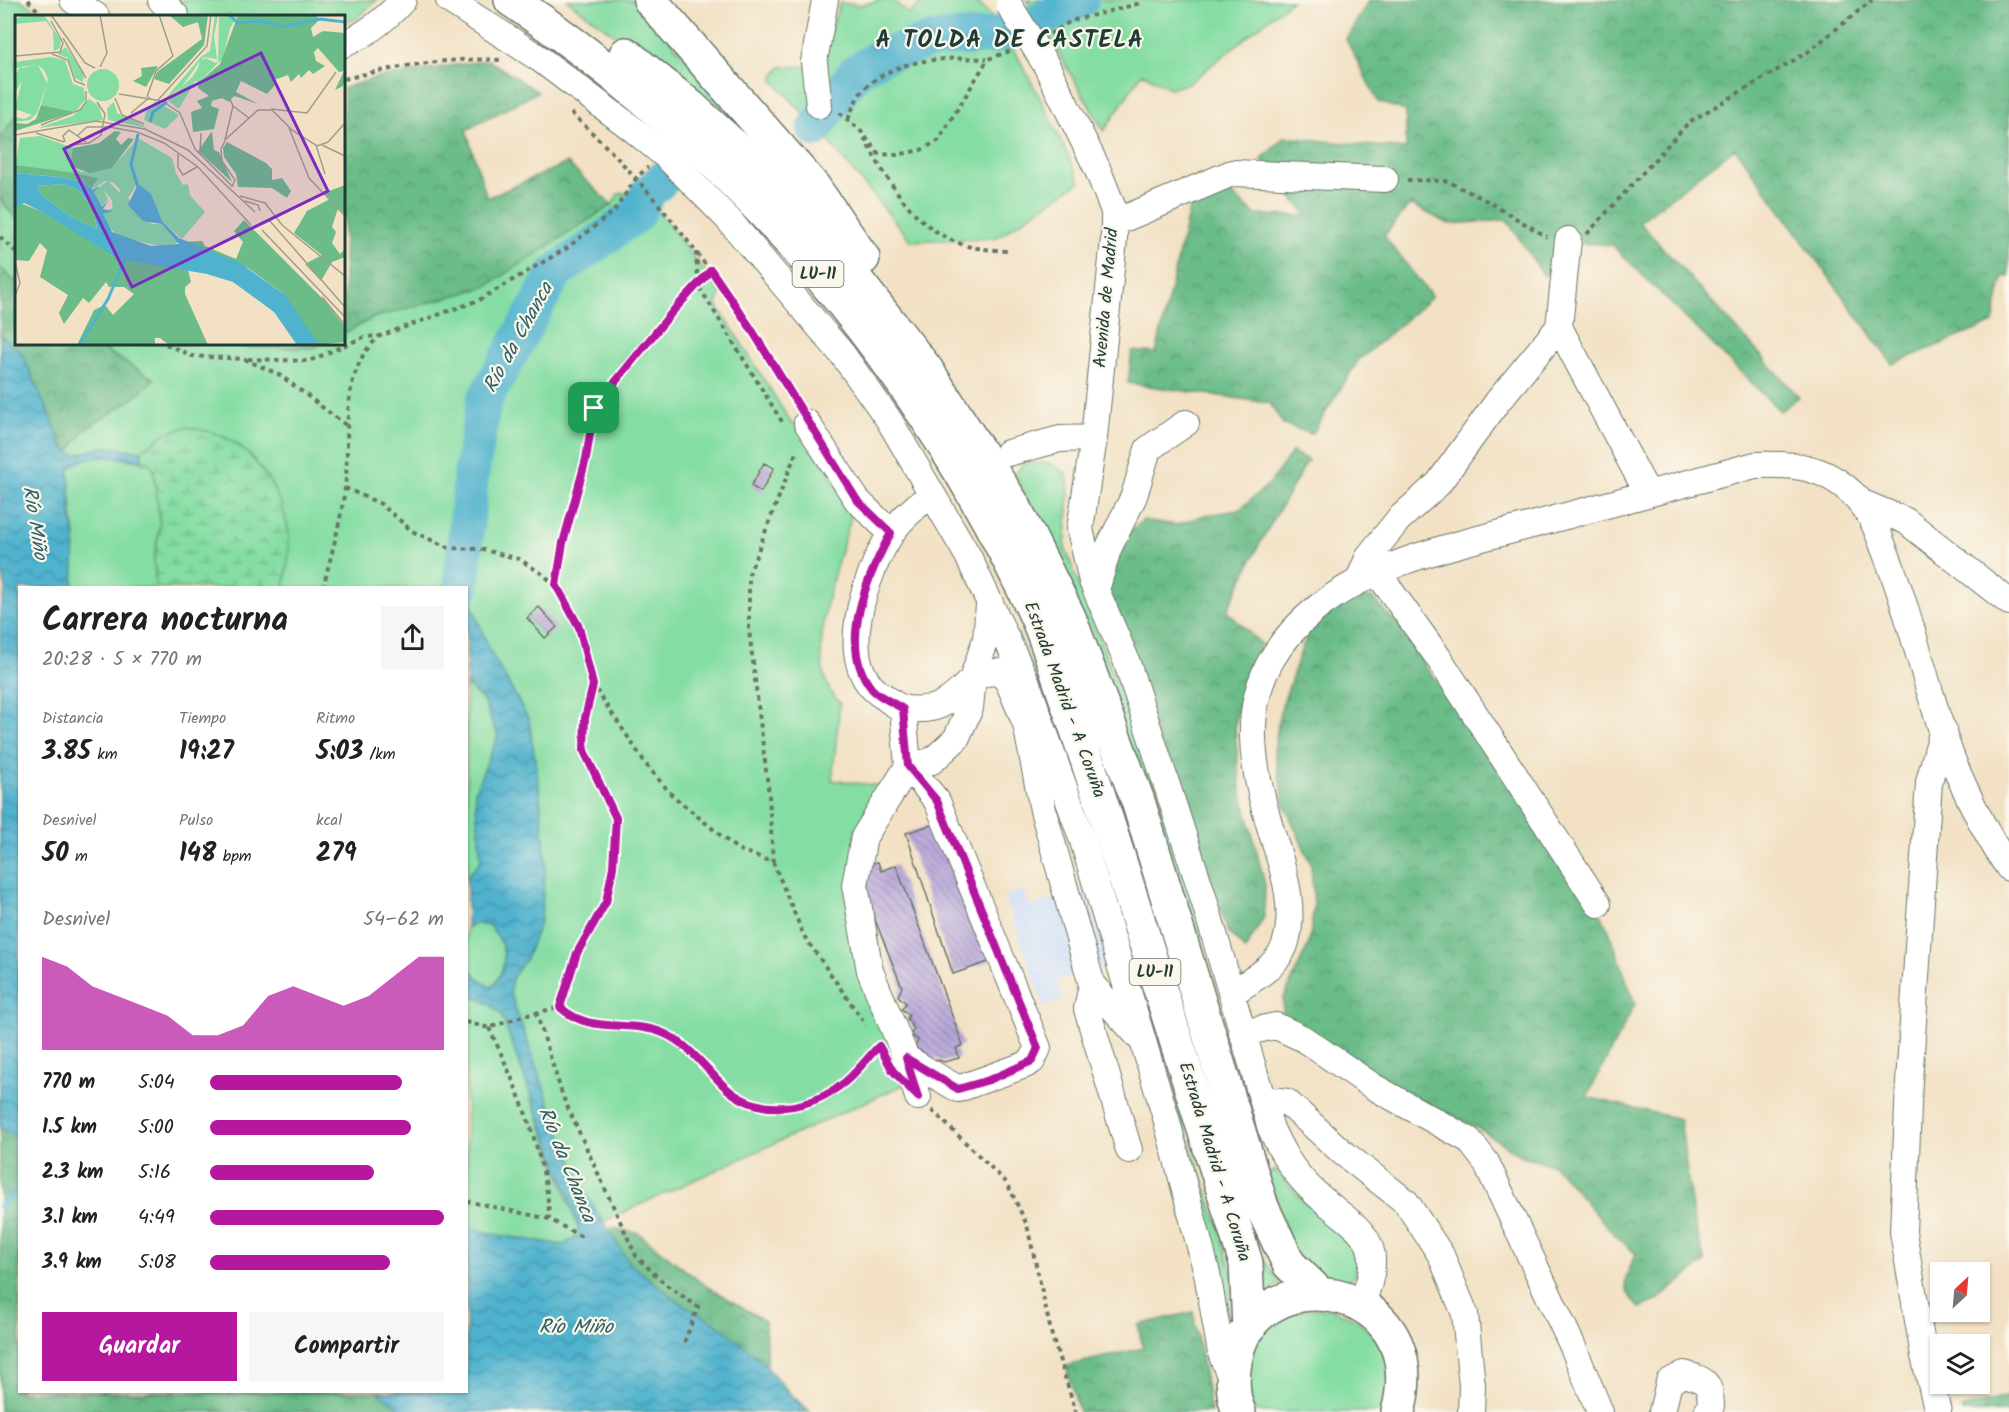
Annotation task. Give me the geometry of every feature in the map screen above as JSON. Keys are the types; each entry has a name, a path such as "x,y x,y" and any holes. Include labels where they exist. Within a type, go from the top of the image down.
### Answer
{"highway":[{"name":"Estrada Madrid - A Coruña","path":"511,0 567,37 642,96 726,174 803,255 917,402 988,518 1039,621 1097,787 1246,1263 1249,1328"},
{"name":"Estrada Madrid - A Coruña","path":"547,0 613,44 673,92 757,168 836,254 926,369 1014,506 1069,617 1138,801 1262,1207 1289,1264 1319,1293"},
{"path":"650,0 813,186 953,388 1014,506"},
{"name":"Estrada Madrid - A Coruña","path":"1235,1396 1236,1353 1249,1328 1280,1302 1319,1293 1341,1296 1361,1305 1381,1320 1395,1341 1403,1365 1404,1389 1398,1412"}],"street":[{"path":"73,0 95,15"},
{"path":"161,0 175,15"},
{"path":"345,44 387,18 403,0"},
{"path":"449,0 540,59 634,130 668,158 728,219 843,355 889,420 968,556 989,602 1020,688 1083,841 1144,1042 1207,1273 1221,1353 1235,1396"},
{"path":"825,0 814,62 828,109"},
{"name":"Avenida de Madrid","path":"1006,3 1046,65 1097,168 1114,211 1094,438 1080,529 1085,550 1096,590 1125,657 1202,893 1271,1129 1286,1162 1310,1188 1355,1224 1369,1242 1373,1260 1368,1289 1361,1305"},
{"path":"1114,223 1232,173 1385,179"},
{"path":"1568,240 1559,327 1498,401 1438,484 1398,519 1369,556 1368,577 1438,657 1598,904"},
{"path":"1559,327 1648,494"},
{"path":"1096,590 1108,549 1134,496 1148,449 1185,423"},
{"path":"797,433 857,500 891,533"},
{"path":"1008,453 1060,440 1094,438"},
{"path":"1232,993 1271,965 1284,946 1289,919 1287,883 1258,787 1251,735 1256,695 1269,663 1292,632 1317,608 1368,577 1440,549 1755,465 1793,464 1826,474 1870,513 1895,576 1954,764 1995,848 2009,868"},
{"path":"1860,502 1906,521 2009,602"},
{"path":"919,504 891,533 874,564 860,611 856,642 860,668 873,690 903,709 932,709 947,702 973,677 986,672 999,672 1020,688 1043,810 1092,985 1144,1042"},
{"path":"918,1097 895,1056 870,971 855,885 864,837 908,766 932,761 956,739 970,708 973,677 986,639 989,602"},
{"path":"895,1056 958,1089 1027,1070 1038,1048 937,801 908,766 903,709"},
{"path":"1938,1412 1924,1356 1904,1232 1909,1082 1929,782 1943,729"},
{"path":"1092,985 1087,1009 1129,1150"},
{"path":"1242,1033 1276,1026 1302,1038 1374,1087 1469,1140 1486,1162 1573,1347 1600,1412"},
{"path":"1263,1099 1287,1102 1342,1152 1406,1202 1441,1255 1465,1314 1472,1386 1471,1412"},
{"path":"1662,1412 1669,1382 1684,1374 1702,1379 1710,1389 1711,1406 1707,1412"}],"path":[{"path":"28,0 41,14 46,15"},
{"path":"1047,35 1071,21 1137,4 1141,0"},
{"path":"1385,179 1447,181 1490,202 1555,242 1583,238 1689,122 1808,52 1872,0"},
{"path":"848,119 860,94 882,74 919,63 962,58 988,59 1019,47"},
{"path":"828,109 848,119 879,154 897,155 921,150 938,141 988,59"},
{"path":"345,79 387,69 463,60 504,61"},
{"path":"567,109 637,177 711,270 750,327 797,433 797,451 749,574 749,630 769,795 772,862 804,936 870,1030"},
{"path":"859,129 886,179 930,228 962,245 1011,252"},
{"path":"168,345 192,357 309,361 364,337 380,336 479,300 567,248 614,210 637,177"},
{"path":"0,237 15,251"},
{"path":"696,252 698,285 797,433"},
{"path":"556,585 563,543 586,459 594,408 673,311 711,270"},
{"path":"323,586 345,488 347,427 356,369 368,346 380,336"},
{"path":"244,359 280,375 347,427"},
{"path":"345,488 381,504 412,531 449,548 480,549 519,559 556,585 579,627 593,685 648,767 672,795 738,849 772,862"},
{"path":"560,1007 577,953 606,902 613,867 616,818 584,751 585,718 593,685"},
{"path":"468,1023 489,1028 496,1027 523,1016 560,1007"},
{"path":"560,1007 571,1017 591,1025 640,1027 665,1034 689,1050 741,1100 767,1107 807,1105 845,1082 879,1046"},
{"path":"536,1012 563,1097 636,1256 665,1284 698,1307 689,1325 684,1343"},
{"path":"489,1028 506,1063 530,1127 549,1200 549,1219"},
{"path":"875,1038 879,1046 895,1056"},
{"path":"918,1097 1007,1183 1027,1225 1052,1336 1076,1412"},
{"path":"468,1201 549,1219 582,1237"}],"shaded area":[{"path":"1083,888 1110,963 1057,981 1063,1000 1044,1006 1005,896 1023,890 1030,907"}],"green space":[{"path":"0,0 21,0 44,15 15,15 15,117 0,139"},
{"path":"171,0 377,0 356,19 345,23 345,15 185,15"},
{"path":"567,0 636,0 777,166 675,79"},
{"path":"880,0 892,0 909,14 924,0 974,1 987,12 1002,31 1033,84 1080,182 996,238 911,241 825,137 772,79 781,67 818,66 840,3 861,5"},
{"path":"1026,0 1064,0 1038,17"},
{"path":"1099,0 1292,0 1188,84 1170,88 1142,73 1104,131 1042,25"},
{"path":"1369,0 2009,0 2009,277 2003,276 1993,323 1892,364 1735,148 1639,222 1799,397 1780,411 1612,245 1579,243 1544,276 1507,220 1449,224 1410,204 1384,236 1432,297 1358,361 1312,434 1283,424 1270,403 1128,383 1132,351 1156,353 1190,205 1227,190 1256,215 1307,216 1262,159 1284,137 1406,149 1406,111 1378,102 1346,39"},
{"path":"488,60 538,92 466,130 487,198 567,163 612,205 485,287 375,317 345,332 345,88 375,78"},
{"path":"15,117 15,218 0,198 0,139"},
{"path":"637,191 655,207 721,292 717,305 792,424 801,426 853,511 828,600 821,649 823,670 830,690 840,703 832,780 881,786 857,839 905,1084 602,1222 588,1198 555,1119 510,993 512,978 526,959 529,720 489,649 468,593 468,586 463,584 458,586 284,586 288,551 284,520 272,491 253,460 157,439 142,451 104,447 76,455 69,452 84,430 134,398 154,379 96,345 313,348 320,345 345,345 345,332 375,317 485,287 612,205 618,194"},
{"path":"0,198 15,218 15,282 0,267"},
{"path":"0,267 15,282 15,345 96,345 154,379 134,398 84,430 69,452 60,442 22,353 0,335"},
{"path":"221,345 320,345 313,348 253,348"},
{"path":"186,427 208,431 230,440 262,469 277,496 287,524 289,556 284,586 156,586 154,560 160,524 154,470 150,463 141,460 142,451 164,434"},
{"path":"1292,452 1308,460 1261,541 1227,611 1261,644 1243,683 1235,727 1240,787 1265,884 1264,917 1245,950 1228,931 1095,563 1143,520 1177,525 1204,515 1239,510 1270,483"},
{"path":"105,456 150,463 154,470 160,524 154,560 156,586 73,586 75,536 68,473 74,464 88,458"},
{"path":"1024,463 1049,463 1067,474 1069,495 1065,548 1151,773 1204,936 1195,941 1063,575 1015,474"},
{"path":"1351,598 1372,598 1411,639 1426,668 1447,693 1586,885 1610,933 1635,1004 1587,1097 1680,1119 1693,1218 1705,1262 1656,1301 1640,1308 1626,1288 1627,1276 1636,1254 1611,1231 1554,1165 1522,1157 1483,1131 1370,1074 1283,1015 1283,1000 1309,943 1314,905 1311,864 1285,806 1274,750 1280,712 1309,628"},
{"path":"1018,633 1062,735 1134,955 1176,1101 1220,1230 1232,1275 1228,1320 1215,1285 1014,635"},
{"path":"468,687 483,700 498,736 475,791 481,860 468,876"},
{"path":"475,924 489,925 500,941 504,956 503,964 491,988 475,975 468,963 468,927"},
{"path":"468,995 488,1003 501,1014 580,1235 563,1245 498,1235 468,1227"},
{"path":"0,1098 18,1115 18,1393 391,1393 417,1412 0,1412"},
{"path":"1276,1170 1305,1203 1345,1233 1358,1255 1356,1276 1345,1282 1311,1271 1292,1249 1267,1174"},
{"path":"612,1228 638,1233 703,1284 765,1321 767,1374 811,1412 737,1412 591,1239"},
{"path":"1262,1257 1280,1284 1262,1294 1258,1259"},
{"path":"1304,1309 1332,1309 1358,1320 1379,1340 1390,1366 1383,1412 1255,1412 1248,1387 1253,1350 1259,1339 1278,1320"},
{"path":"1193,1312 1211,1412 1079,1412 1066,1366 1143,1348 1138,1325"},
{"path":"2009,1396 2009,1412 1962,1412 1961,1409"}],"water":[{"path":"1064,0 1099,0 1042,25 1038,17"},
{"name":"Río Miño","path":"0,335 22,353 64,448 76,455 104,447 142,451 141,460 94,457 69,468 71,516 75,536 73,586 18,586 18,1139 6,1133 0,1124 0,608 6,589 0,565"},
{"name":"Río Miño","path":"468,595 489,649 529,720 539,784 546,862 541,919 526,959 512,978 510,993 555,1119 588,1198 629,1263 682,1304 716,1323 759,1358 806,1412 404,1412 379,1393 468,1393 468,1227 498,1235 563,1245 580,1235 568,1193 501,1014 488,1003 468,994 468,965 476,977 491,988 504,964 500,940 489,925 475,924 468,928 468,876 481,860 475,791 498,736 483,700 468,686"}],"building":[{"path":"764,463 774,468 761,492 751,486"},
{"path":"539,607 557,627 545,638 527,618"},
{"path":"943,821 991,961 953,974 906,833"},
{"path":"878,862 881,871 896,865 963,1045 956,1048 959,1058 944,1062 936,1059 930,1064 922,1057 924,1053 915,1048 918,1040 910,1035 914,1029 907,1019 909,1015 902,1009 906,1003 898,996 902,987 859,880 866,865"}],"waterway":[{"name":"Río da Chanca","path":"815,129 855,72 880,57 932,40 990,36 1037,22 1081,0"},
{"name":"Río da Chanca","path":"461,586 471,476 484,401 555,273 636,215 648,193 667,175"},
{"path":"0,1206 18,1189"}],"district":[{"name":"A TOLDA DE CASTELA","path":"1010,40"}],"route":[{"path":"711,270 750,327 807,423 857,500 891,533 874,564 860,611 856,642 860,668 873,690 903,709 908,766 937,801 1038,1048 1032,1061 989,1080 958,1089 906,1058 918,1097 893,1071 879,1046 845,1082 807,1105 767,1107 741,1100 689,1050 665,1034 640,1027 591,1025 571,1017 560,1007 577,953 606,902 613,867 616,818 584,751 585,718 593,685 579,627 556,585 563,543 586,459 594,408 673,311 711,270"}]}
